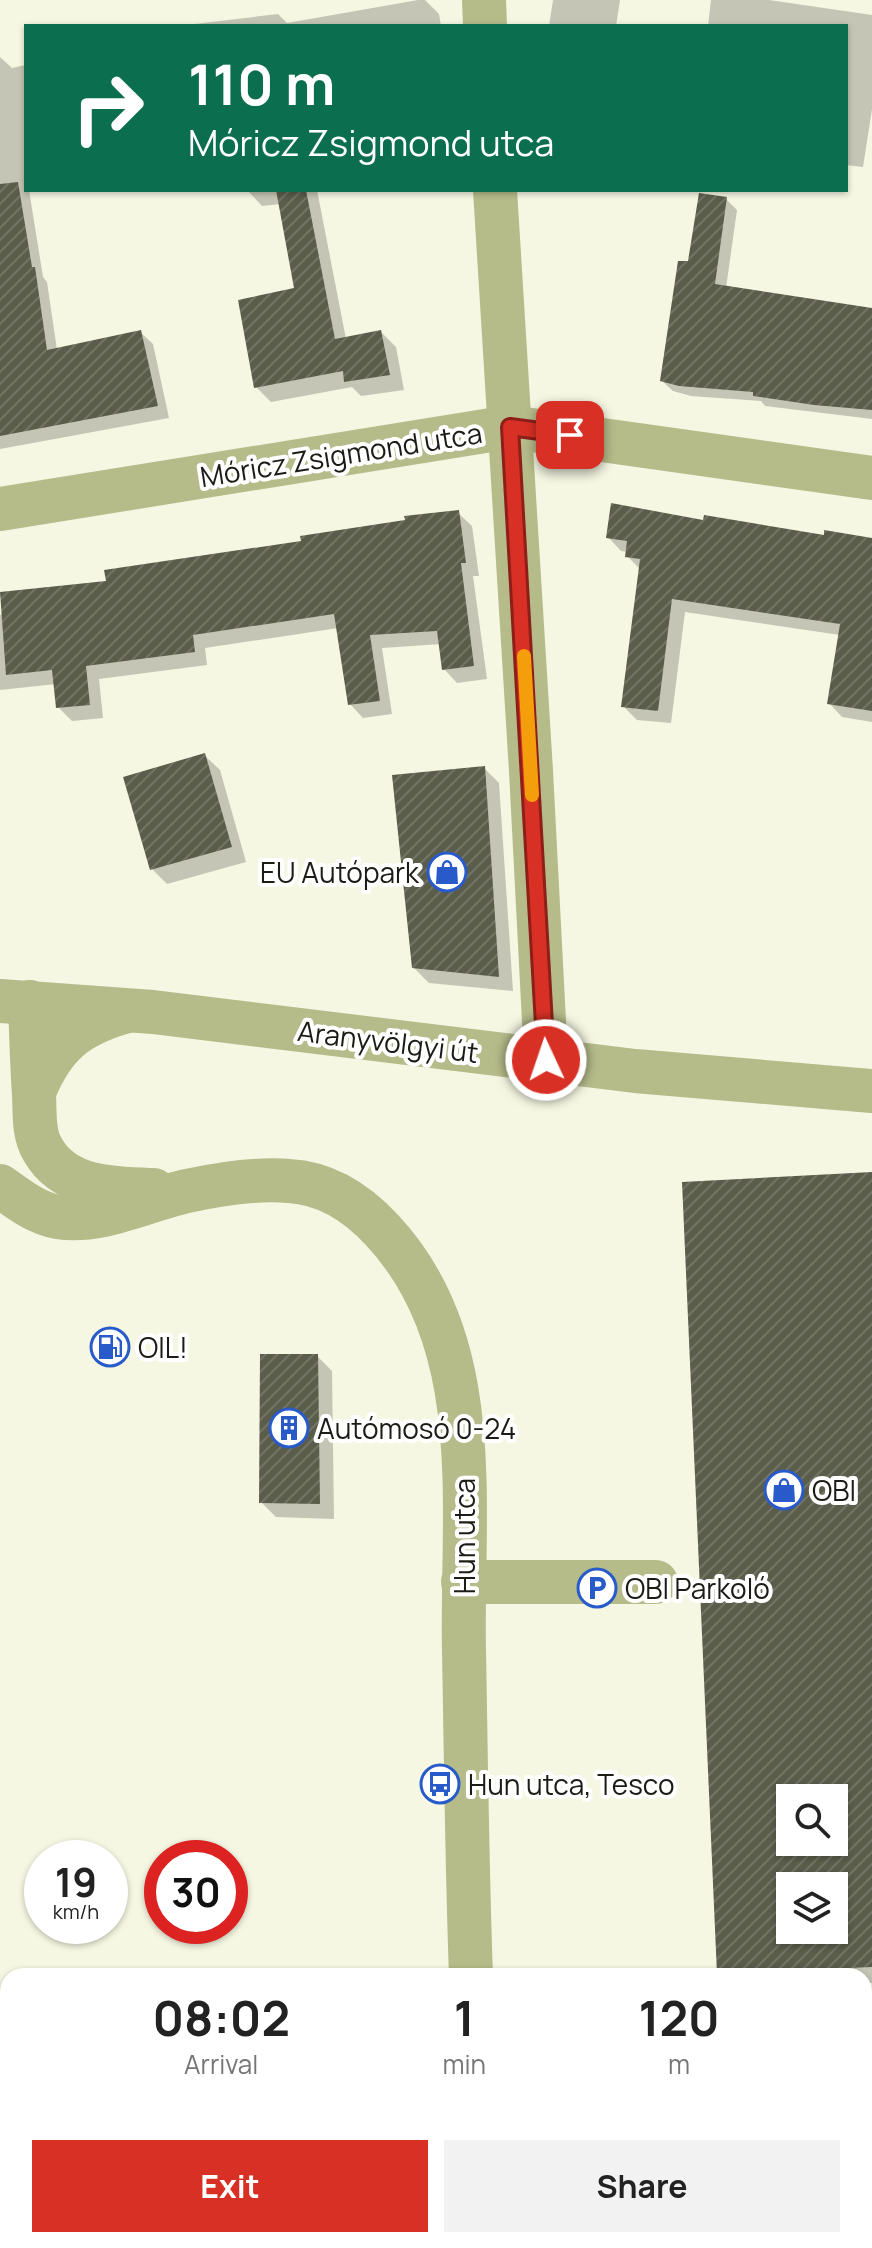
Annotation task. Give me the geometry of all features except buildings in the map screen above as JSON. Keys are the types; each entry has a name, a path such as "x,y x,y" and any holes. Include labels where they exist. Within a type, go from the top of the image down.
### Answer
{"street":[{"path":"484,0 485,24"},
{"path":"495,192 546,1060"},
{"name":"Móricz Zsigmond utca","path":"0,509 510,427 872,478"},
{"name":"Aranyvölgyi út","path":"15,1002 130,1010 635,1071 872,1091"},
{"name":"Hun utca","path":"15,1002 34,1092 36,1128 42,1149 52,1162 67,1174 87,1183 114,1189 188,1191"},
{"path":"34,1092 45,1065 62,1043 100,1019 130,1010"},
{"name":"Hun utca","path":"0,1186 37,1211 57,1217 80,1218 188,1191 265,1179 294,1181 346,1198 396,1244 416,1274 436,1316 461,1411 465,1467 463,1582 471,1968"},
{"path":"463,1582 656,1582"}],"slow traffic":[{"path":"524,656 532,795"}],"place":[{"name":"EU Autópark","path":"447,872"},
{"name":"OIL!","path":"110,1347"},
{"name":"Autómosó 0-24","path":"289,1428"},
{"name":"OBI","path":"784,1490"},
{"name":"OBI Parkoló","path":"597,1588"},
{"name":"Hun utca, Tesco","path":"440,1784"}],"route":[{"path":"546,1060 510,427 570,435"}]}
